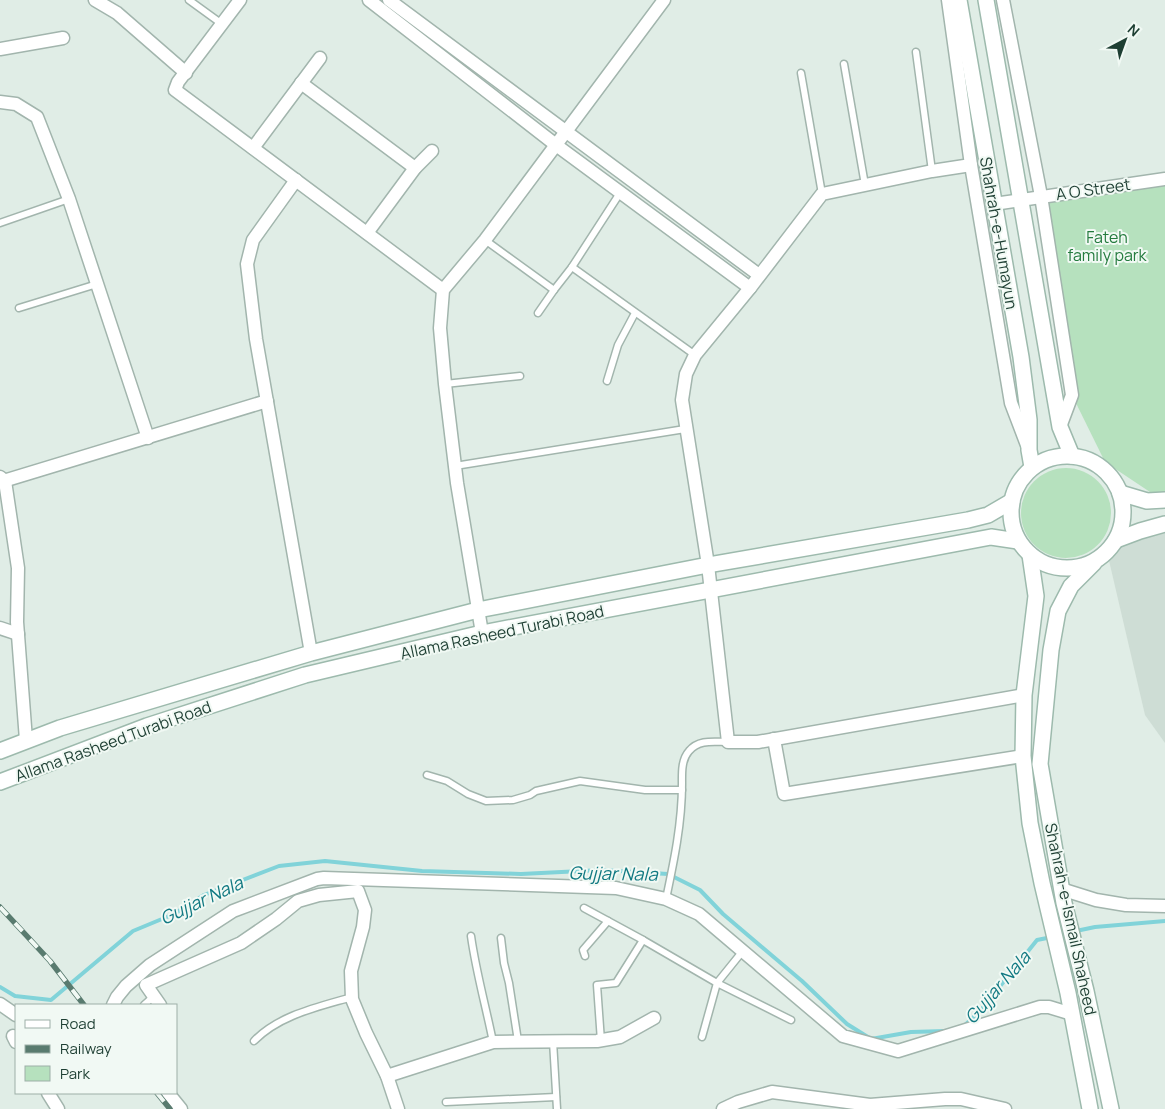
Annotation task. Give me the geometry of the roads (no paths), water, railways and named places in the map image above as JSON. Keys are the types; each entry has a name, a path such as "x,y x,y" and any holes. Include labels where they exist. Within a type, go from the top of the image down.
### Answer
{"main road":[{"name":"Shahrah-e-Humayun","path":"959,0 1021,357 1029,420 1029,450 1032,467"},
{"name":"Shahrah-e-Humayun","path":"986,0 1060,427 1072,456"},
{"path":"1058,456 1072,456 1088,460 1102,468 1113,479 1120,493 1124,509 1122,525 1116,540 1107,552 1094,563 1079,568 1063,568 1046,564 1030,555 1018,541 1012,524 1010,508 1014,493 1021,479 1032,467 1044,460 1058,456"},
{"path":"1120,493 1146,501 1165,500"},
{"name":"Allama Rasheed Turabi Road","path":"0,751 60,728 266,666 478,610 708,565 968,520 988,515 1012,502"},
{"path":"1116,540 1165,524"},
{"name":"Allama Rasheed Turabi Road","path":"0,782 147,726 305,675 482,633 991,537 1018,541"},
{"name":"Shahrah-e-Ismail Shaheed","path":"1030,555 1036,596 1024,695 1023,756 1030,823 1068,993 1090,1109"},
{"name":"Shahrah-e-Ismail Shaheed","path":"1094,563 1071,586 1058,611 1050,650 1040,764 1063,896 1086,990 1111,1109"},
{"path":"360,640 365,661"},
{"path":"266,666 272,686"}],"street":[{"path":"95,0 117,13 186,73"},
{"path":"240,0 178,82 175,90 443,290"},
{"path":"369,0 556,146 750,288"},
{"path":"389,0 759,274"},
{"path":"482,633 454,466 444,384 440,328 443,290 485,240 664,0"},
{"path":"948,0 971,165 1011,403 1029,450"},
{"path":"1003,0 1041,196 1072,396 1060,427"},
{"path":"0,49 64,38"},
{"path":"253,148 320,58"},
{"path":"301,83 415,168"},
{"path":"0,102 16,104 37,117 69,199 148,438"},
{"path":"367,233 415,168 432,151"},
{"path":"971,165 932,171 822,194 750,288 695,355 686,374 682,400 712,589 728,742 758,742 1024,695"},
{"name":"A O Street","path":"994,204 1165,179"},
{"path":"296,180 253,240 247,264 256,339 311,653"},
{"path":"26,740 18,634 18,568 1,480 267,402"},
{"path":"0,628 18,634"},
{"path":"774,739 784,794 1023,756"},
{"path":"113,1004 126,986 150,965 233,911 317,879 616,888 666,899 699,914 844,1036 898,1051 1040,1007 1049,1007 1072,1014"},
{"path":"157,1001 146,985 241,943 298,901 319,895 358,891 365,910 363,927 351,971 352,997 366,1033 387,1076 398,1109"},
{"path":"1063,896 1126,905 1165,906"},
{"path":"0,1004 15,1014"},
{"path":"387,1076 493,1042 601,1040 620,1037 654,1018"},
{"path":"723,1109 738,1102 772,1092 870,1106 945,1098 961,1099 1005,1109"},
{"path":"49,1094 58,1109"},
{"path":"169,1094 181,1109"}],"lane":[{"path":"189,0 222,24"},
{"path":"916,52 932,171"},
{"path":"844,64 865,185"},
{"path":"802,73 822,194"},
{"path":"538,313 572,267 620,193"},
{"path":"0,223 69,199"},
{"path":"485,240 554,290"},
{"path":"572,267 635,314 695,355"},
{"path":"18,308 97,284"},
{"path":"607,381 618,345 635,314"},
{"path":"444,384 520,376"},
{"path":"454,466 686,429"},
{"path":"666,899 674,859 682,790 682,765 688,751 702,742 728,742"},
{"path":"427,775 447,782 486,802 513,800 536,791 580,781 645,790 682,790"},
{"path":"584,908 716,983 791,1020"},
{"path":"585,956 583,950 608,921"},
{"path":"471,936 474,960 493,1042"},
{"path":"502,938 504,963 518,1041"},
{"path":"601,1040 597,985 616,983 643,940"},
{"path":"702,1038 716,983 742,952"},
{"path":"254,1041 273,1026 299,1013 352,997"},
{"path":"553,1041 557,1109"},
{"path":"446,1102 556,1097"}],"waterway":[{"name":"Gujjar Nala","path":"0,987 15,996 51,1000 133,931 174,914 204,895 279,866 325,861 422,871 521,874 602,870 668,874 700,890 723,914 802,981 847,1024 871,1039 911,1032 946,1031"},
{"name":"Gujjar Nala","path":"1076,931 1095,927 1165,921"},
{"name":"Gujjar Nala","path":"964,1026 981,1010 1037,940 1052,937"}],"railway":[{"path":"0,907 50,961 83,1004"},
{"path":"158,1094 170,1109"}],"park label":[{"name":"Fateh family park","path":"1107,246"}]}
